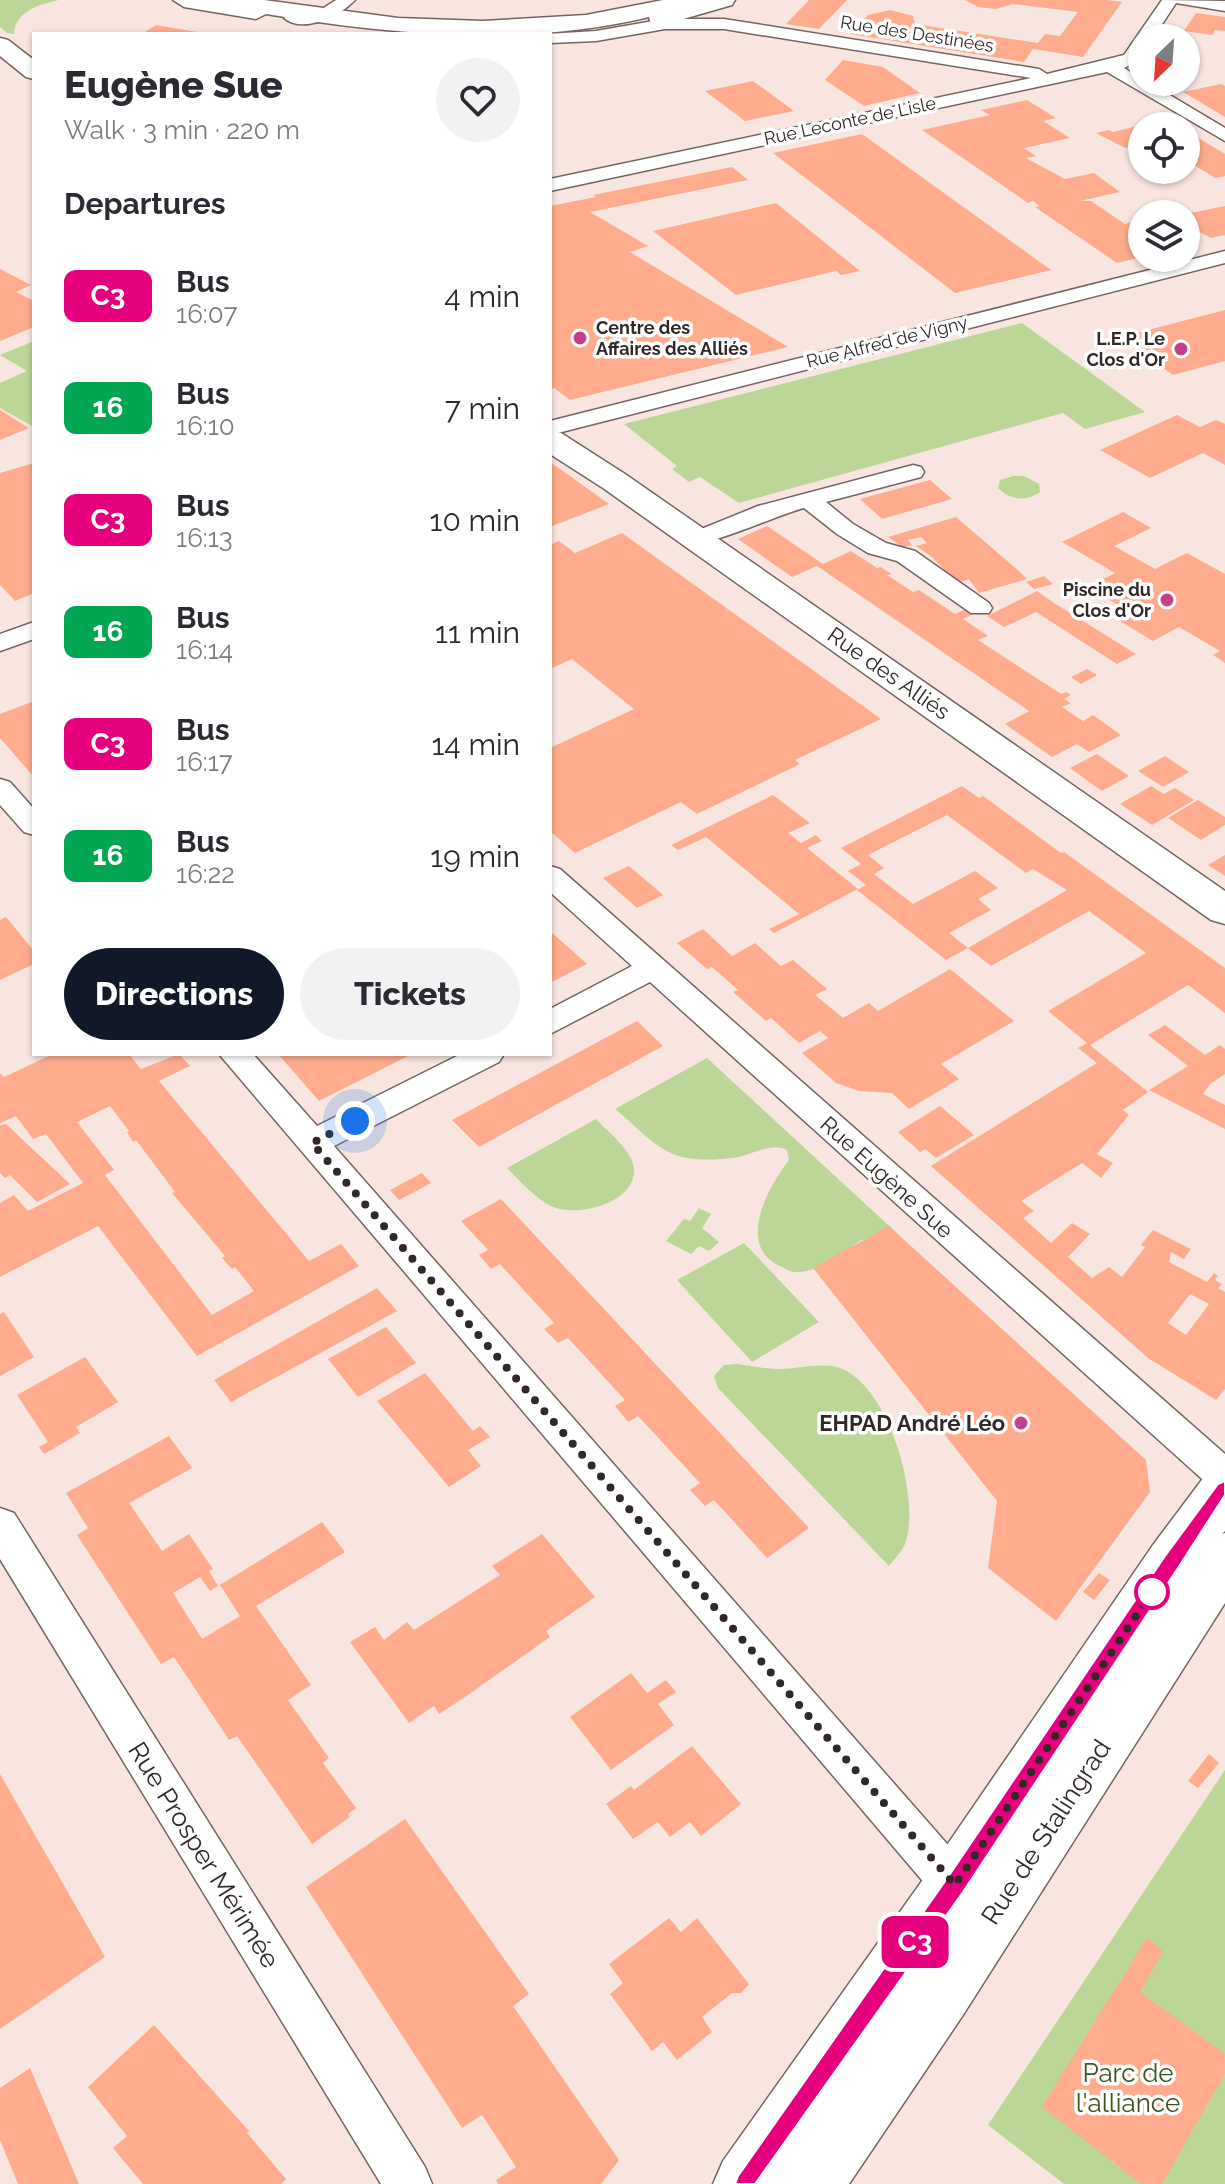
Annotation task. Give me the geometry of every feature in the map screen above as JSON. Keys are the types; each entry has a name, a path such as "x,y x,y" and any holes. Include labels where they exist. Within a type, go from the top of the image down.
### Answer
{"main road":[{"path":"184,0 391,32"},
{"path":"226,0 400,27 452,30 505,28 629,15 685,0"},
{"path":"552,37 631,25 732,4"},
{"path":"0,45 32,70"},
{"path":"0,66 32,86"},
{"name":"Rue des Alliés","path":"552,441 697,539 1225,910"},
{"name":"Rue de Stalingrad","path":"746,2184 955,1885 1172,1562 1225,1489"},
{"name":"Rue de Stalingrad","path":"810,2184 941,1993 1225,1557"}],"street":[{"path":"292,18 323,16 347,0"},
{"name":"Rue Leconte de Lisle","path":"1154,24 1170,0"},
{"path":"1182,0 1225,6"},
{"path":"724,24 732,4"},
{"name":"Rue des Destinées","path":"552,37 596,36 665,24 724,24 1058,77"},
{"name":"Rue Leconte de Lisle","path":"552,185 1128,60"},
{"path":"1109,66 1225,136"},
{"name":"Rue Alfred de Vigny","path":"552,427 1225,257"},
{"path":"697,539 766,511 913,472"},
{"path":"809,500 845,529 877,548 906,556 980,608"},
{"path":"0,643 32,631"},
{"path":"0,788 32,824"},
{"name":"Rue Eugène Sue","path":"552,878 1225,1477"},
{"path":"552,1022 652,968"},
{"path":"237,1056 955,1885 941,1993"},
{"path":"312,1143 484,1056"},
{"name":"Rue Prosper Mérimée","path":"0,1525 408,2184"}],"green space":[{"path":"0,0 59,0 37,6 24,14 15,26 14,34 0,27"},
{"path":"1022,323 1145,412 1085,429 1063,413 739,503 700,477 689,482 672,469 677,466 624,424"},
{"path":"32,342 32,426 0,408 0,383 27,371 0,355"},
{"path":"1024,476 1039,484 1040,492 1024,498 1007,495 998,488 1000,480"},
{"path":"707,1058 898,1234 881,1246 869,1239 861,1240 829,1262 802,1272 790,1271 768,1258 760,1246 760,1217 772,1186 789,1160 787,1150 775,1147 740,1157 719,1159 682,1157 660,1147 615,1109"},
{"path":"596,1119 624,1148 634,1168 626,1191 615,1199 588,1209 560,1209 538,1197 507,1168"},
{"path":"699,1208 711,1214 702,1228 719,1242 709,1251 699,1246 691,1254 666,1241 684,1219 690,1221"},
{"path":"744,1243 819,1322 752,1362 677,1280"},
{"path":"724,1365 780,1369 833,1366 857,1379 873,1396 897,1444 908,1498 906,1541 889,1566 718,1388 714,1376"},
{"name":"Parc de l'alliance","path":"1225,1770 1225,2184 1064,2184 988,2125"}],"building":[{"path":"809,0 847,0 819,29 786,24"},
{"path":"965,0 1122,2 1083,57 1033,49 1024,62 851,34 868,15 890,10 913,16 915,24 1038,43 1045,34 1060,36 1078,12 1013,4 996,9 978,7"},
{"path":"1196,13 1225,17 1225,31 1215,30 1212,35 1200,33 1200,24 1189,24"},
{"path":"156,25 197,32 145,32"},
{"path":"843,60 883,67 920,93 864,106 825,80"},
{"path":"753,81 794,111 745,121 705,91"},
{"path":"1225,86 1225,117 1190,96 1200,96 1200,88"},
{"path":"1027,100 1056,118 1043,121 1070,138 1024,148 1036,156 1026,158 1065,179 1094,173 1120,192 1080,201 1091,201 1128,223 1128,260 1117,263 1035,207 1039,206 1033,201 1028,203 922,130 990,115 981,110"},
{"path":"1128,128 1128,147 1096,133"},
{"path":"862,134 1051,270 955,293 773,153"},
{"path":"1200,139 1225,154 1225,176 1215,178 1200,169"},
{"path":"732,167 748,180 590,212 648,246 630,252 788,347 570,400 552,388 552,206 596,197 593,195"},
{"path":"776,203 860,271 841,275 836,271 736,295 653,231"},
{"path":"1225,206 1225,235 1211,238 1200,232 1200,211"},
{"path":"0,269 31,285 16,292 32,300 32,328 0,341"},
{"name":"L.E.P. Le Clos d'Or","path":"1225,310 1225,361 1173,375 1121,337"},
{"path":"0,410 29,428 0,440"},
{"path":"1177,415 1200,427 1216,420 1225,424 1225,465 1203,453 1150,478 1100,450"},
{"path":"552,463 577,481 609,504 552,526"},
{"path":"32,464 32,594 15,601 0,585 0,473"},
{"path":"930,480 952,499 882,519 860,499"},
{"name":"Piscine du Clos d'Or","path":"1123,512 1151,528 1114,546 1155,569 1187,553 1225,574 1225,663 1213,655 1220,651 1179,627 1153,641 1118,620 1131,613 1088,587 1115,573 1062,542"},
{"path":"956,517 1027,579 979,593 969,579 957,583 932,557 916,546 927,543 921,537 908,540 912,545 902,547 888,537"},
{"path":"767,526 823,564 851,551 877,568 881,567 891,574 887,575 913,592 919,590 955,614 970,607 978,612 963,619 988,636 978,640 1061,694 1066,692 1071,695 1064,699 1071,703 1062,707 1083,721 1093,715 1121,735 1089,752 1077,744 1052,757 1005,724 1029,711 817,566 792,577 738,539"},
{"path":"622,533 881,719 795,760 800,764 697,814 681,802 575,853 552,833 552,747 634,709 572,659 552,668 552,544 559,541 575,553"},
{"path":"1044,576 1053,584 1034,589 1026,582"},
{"path":"1037,591 1136,654 1117,664 1036,612 1004,627 987,616"},
{"path":"1087,669 1097,675 1081,684 1071,677"},
{"path":"32,702 32,775 0,738 0,714"},
{"path":"1097,754 1129,776 1102,791 1070,768"},
{"path":"1165,756 1189,772 1163,787 1138,771"},
{"path":"962,786 979,798 983,796 1061,853 1064,852 1225,968 1225,1013 1188,985 1090,1045 1148,1092 1123,1110 1129,1115 1097,1154 1113,1163 1101,1178 1082,1163 1021,1201 1034,1211 1023,1218 1051,1243 1072,1223 1090,1234 1068,1257 1092,1278 1109,1267 1122,1277 1145,1247 1141,1245 1153,1230 1191,1249 1184,1259 1171,1252 1169,1262 1207,1282 1214,1273 1218,1276 1215,1280 1222,1284 1218,1288 1225,1292 1225,1389 1216,1400 1148,1358 931,1166 1097,1063 1078,1048 1087,1043 1048,1011 1146,953 1089,911 991,966 968,948 946,960 857,890 866,885 848,871 861,864 841,848","holes":["947,815 1026,873 1033,869 1067,890 968,948 949,933 991,910 978,899 998,888 975,871 913,904 874,874 884,868 868,855","1190,1294 1209,1304 1186,1335 1168,1323"]},
{"path":"1151,786 1164,794 1175,788 1194,800 1152,825 1120,804"},
{"path":"773,795 810,823 788,833 801,843 816,835 822,841 807,848 858,889 774,933 769,929 799,914 706,837 678,850 671,845"},
{"path":"1198,800 1225,817 1225,825 1201,840 1168,818"},
{"path":"1225,855 1225,876 1208,865"},
{"path":"629,866 663,895 637,908 603,878"},
{"path":"6,917 32,949 32,965 0,980 0,920"},
{"path":"703,929 732,956 755,943 781,966 793,960 827,989 815,995 843,1018 869,1003 878,1011 950,969 1014,1021 941,1064 959,1079 909,1109 892,1093 859,1091 836,1083 802,1053 828,1038 820,1031 799,1043 771,1018 766,1021 733,992 738,990 712,967 707,969 677,943"},
{"path":"552,933 587,964 552,982"},
{"path":"637,1021 663,1046 479,1147 452,1120"},
{"path":"1165,1025 1205,1055 1220,1045 1225,1049 1225,1074 1210,1084 1203,1094 1225,1105 1225,1129 1149,1090 1188,1066 1148,1035"},
{"path":"49,1056 131,1056 141,1069 181,1056 190,1066 159,1081 309,1261 341,1244 359,1266 197,1356 98,1226 0,1277 0,1203 14,1195 28,1211 83,1183 46,1134 33,1139 16,1116 0,1123 0,1073 4,1077","holes":["110,1106 175,1192 172,1193 225,1256 222,1258 232,1269 235,1267 254,1291 212,1315 105,1175 114,1170 77,1122"]},
{"path":"280,1056 408,1056 319,1101"},
{"path":"940,1106 974,1135 936,1158 925,1149 920,1152 898,1132"},
{"path":"6,1124 70,1184 37,1202 10,1175 5,1178 0,1173 0,1126"},
{"path":"422,1173 431,1183 399,1200 390,1190"},
{"path":"501,1199 809,1528 767,1558 714,1500 705,1506 690,1490 700,1483 638,1416 628,1422 615,1406 625,1400 568,1338 558,1343 544,1329 554,1323 500,1264 491,1269 479,1255 488,1250 461,1221"},
{"name":"EHPAD André Léo","path":"889,1226 1146,1460 1150,1492 1056,1621 988,1568 997,1501 813,1268"},
{"path":"377,1288 397,1311 231,1402 214,1380"},
{"path":"4,1312 34,1357 0,1376 0,1314"},
{"path":"386,1327 416,1363 358,1397 328,1359"},
{"path":"85,1357 118,1402 76,1427 80,1433 44,1454 39,1447 48,1442 17,1395"},
{"path":"425,1373 473,1431 480,1426 490,1437 468,1450 481,1466 449,1487 377,1401"},
{"path":"169,1436 192,1468 129,1503 162,1551 189,1534 213,1569 209,1571 218,1586 210,1591 200,1577 173,1593 202,1639 240,1616 220,1585 322,1522 345,1552 256,1606 311,1685 288,1700 329,1758 323,1763 356,1808 348,1814 350,1817 312,1844 237,1736 229,1740 174,1657 161,1664 77,1535 88,1528 66,1493"},
{"path":"542,1534 595,1597 546,1631 550,1637 465,1697 439,1714 434,1706 409,1723 350,1642 375,1627 384,1640 407,1622 414,1630 500,1575 492,1566"},
{"path":"1099,1573 1110,1580 1094,1600 1083,1592"},
{"path":"631,1673 647,1693 666,1680 676,1692 658,1704 674,1725 611,1770 570,1717"},
{"path":"692,1746 741,1804 701,1836 690,1822 670,1837 658,1822 633,1839 606,1804 631,1786 634,1790"},
{"path":"1209,1754 1219,1763 1198,1788 1188,1781"},
{"path":"0,1774 105,1957 0,2029"},
{"path":"405,1819 529,1994 513,2006 619,2160 601,2184 498,2184 496,2180 516,2167 482,2115 462,2128 306,1887"},
{"path":"669,1918 681,1932 697,1918 749,1984 741,1993 732,1993 702,2017 712,2032 677,2060 663,2042 652,2051 610,1994 623,1983 609,1964"},
{"path":"1147,1938 1163,1951 1140,1992 1225,2054 1225,2073 1162,2184 1141,2184 1042,2107"},
{"path":"154,2025 249,2131 247,2133 286,2179 281,2184 143,2184 113,2148 127,2136 88,2087"},
{"path":"30,2068 79,2184 18,2184 0,2140 0,2088"}],"bus line":[{"name":"C3","path":"746,2184 955,1885 1172,1562 1225,1489"}],"place":[{"name":"Centre des Affaires des Alliés","path":"580,338"},
{"name":"L.E.P. Le Clos d'Or","path":"1181,349"},
{"name":"Piscine du Clos d'Or","path":"1167,600"},
{"name":"EHPAD André Léo","path":"1021,1423"}],"route":[{"path":"355,1121 312,1143 955,1885 1152,1592"}]}
